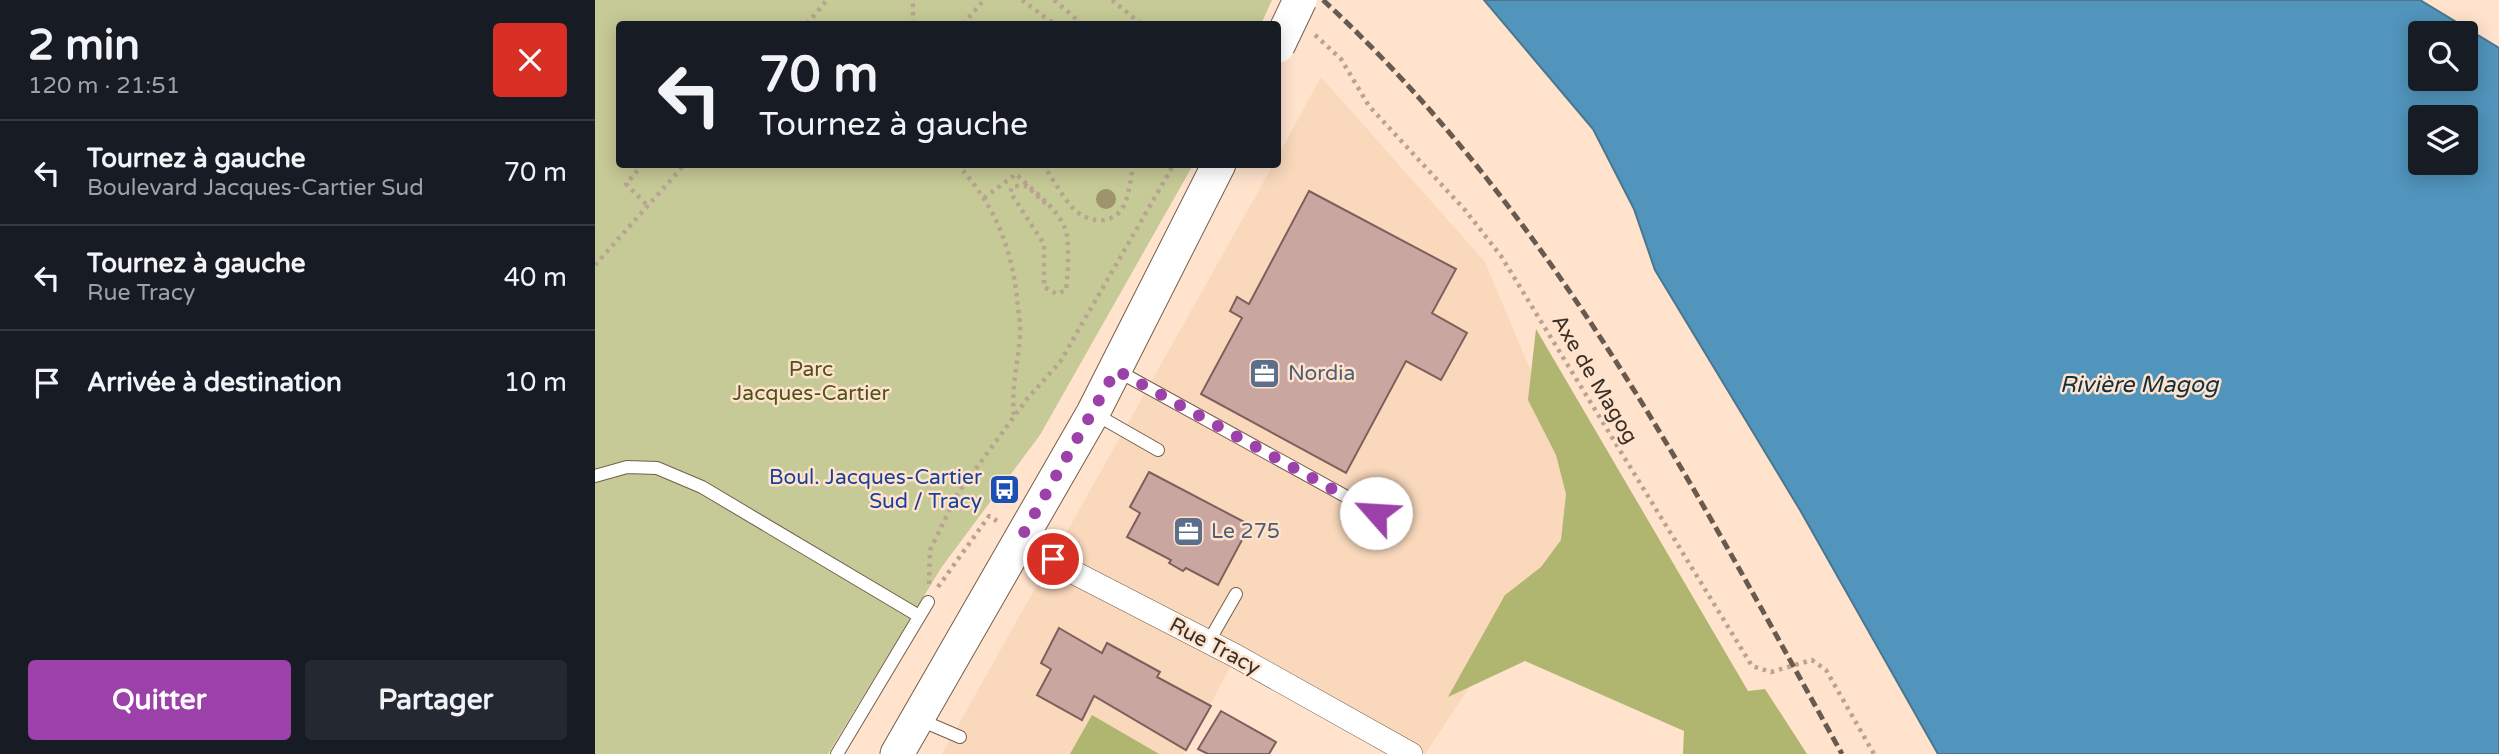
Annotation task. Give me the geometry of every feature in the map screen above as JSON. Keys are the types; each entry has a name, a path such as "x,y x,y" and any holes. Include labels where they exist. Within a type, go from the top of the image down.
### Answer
{"main road":[{"path":"1281,40 1300,0"},
{"path":"897,754 1093,413 1217,168"}],"street":[{"name":"Rue Tracy","path":"1022,536 1069,570 1209,642 1411,754"}],"lane":[{"path":"1116,370 1376,513"},
{"path":"1093,413 1158,450"},
{"path":"595,476 627,467 657,468 702,487 919,616"},
{"path":"1209,642 1236,594"},
{"path":"837,754 928,602"},
{"path":"917,719 960,737"}],"path":[{"path":"810,21 827,0"},
{"path":"913,0 913,21"},
{"path":"966,21 984,0"},
{"path":"1022,0 1050,21"},
{"path":"1054,0 1078,21"},
{"path":"1112,0 1137,21"},
{"name":"Axe de Magog","path":"1312,32 1341,59 1369,106 1465,210 1501,256 1752,666 1771,672 1812,660 1826,670 1874,754"},
{"path":"640,168 626,184 649,206"},
{"path":"595,265 682,168"},
{"path":"960,168 984,198 1004,232 1013,264 1021,333 1012,391 1014,416"},
{"path":"1046,168 1081,216 1101,221 1122,209 1127,199 1132,168"},
{"path":"928,602 930,550 958,493 1014,416 1060,362 1172,168"},
{"path":"984,198 1016,174 1047,205 1066,229 1066,290 1056,294 1044,287 1044,244 1010,192 1013,186 1027,186 1047,205"},
{"path":"928,602 989,516 1022,536"}],"shaded area":[{"path":"1321,77 1485,262 1581,490 1565,543 1425,754 1411,754 1236,656 1184,754 942,754 1271,168 1281,168 1281,150"}],"green space":[{"name":"Parc Jacques-Cartier","path":"595,0 1272,0 1262,21 616,21 616,168 1191,168 1040,435 941,568 828,754 595,754"},
{"path":"1536,329 1748,691 1765,689 1807,754 1683,754 1684,731 1525,661 1448,697 1505,595 1541,567 1561,540 1566,494 1556,455 1528,400"},
{"path":"1092,715 1159,754 1070,754"}],"water":[{"name":"Rivière Magog","path":"1484,0 2420,0 2455,21 2408,21 2408,91 2478,91 2478,35 2499,48 2499,754 1938,754 1800,510 1655,270 1634,209 1593,129"}],"building":[{"path":"1309,191 1456,269 1432,313 1467,333 1441,380 1406,361 1346,473 1201,394 1242,318 1230,311 1237,297 1249,304"},
{"name":"Le 275","path":"1149,472 1250,525 1218,585 1186,568 1183,571 1169,563 1171,560 1127,537 1140,513 1130,507"},
{"path":"1059,628 1102,653 1107,643 1160,672 1157,677 1211,706 1186,750 1094,696 1082,720 1037,695 1051,669 1041,663"},
{"path":"1221,711 1276,742 1269,754 1208,754 1198,749"}],"railway":[{"path":"1323,0 1405,82 1479,169 1548,261 1612,356 1672,453 1842,754"}],"place":[{"name":"Nordia","path":"1265,373"},
{"name":"Boul. Jacques-Cartier Sud / Tracy","path":"1005,489"},
{"name":"Le 275","path":"1188,531"}],"route":[{"path":"1053,559 1022,536 1116,370 1336,494 1376,513"}]}
